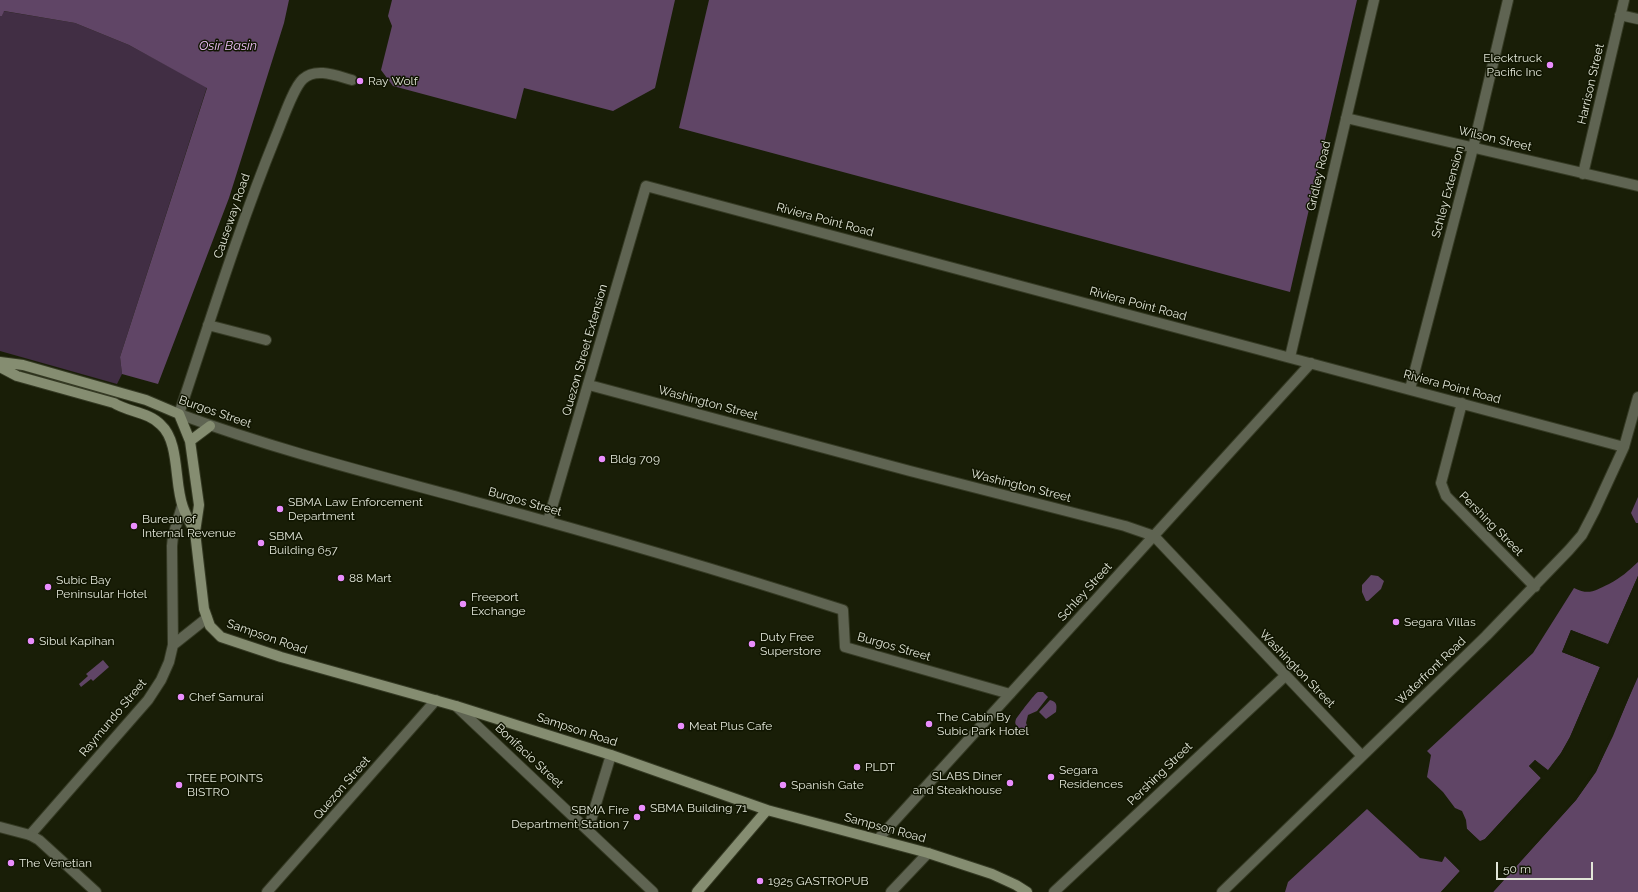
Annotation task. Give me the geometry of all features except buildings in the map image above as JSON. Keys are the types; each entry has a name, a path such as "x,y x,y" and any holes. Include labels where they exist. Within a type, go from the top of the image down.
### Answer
{"main road":[{"name":"Burgos Street","path":"0,362 23,365 146,400 179,414"},
{"path":"0,367 17,376 114,403 123,402 179,414"},
{"name":"Sampson Road","path":"114,403 122,408 136,412 163,426 170,439 174,454 182,506 195,532"},
{"name":"Sampson Road","path":"179,414 190,441 199,505 195,532 204,609 206,618 214,632 227,640 281,657 456,706 611,755 767,810 928,853 992,874 1027,892"},
{"path":"190,441 210,426"},
{"path":"697,892 767,810"}],"street":[{"name":"Gridley Road","path":"1290,357 1374,0"},
{"name":"Schley Extension","path":"1410,389 1474,148 1508,0"},
{"name":"Harrison Street","path":"1583,174 1624,0"},
{"path":"1620,15 1638,19"},
{"name":"Causeway Road","path":"179,414 256,184 299,82 316,72 352,80"},
{"name":"Wilson Street","path":"1346,118 1638,186"},
{"name":"Riviera Point Road","path":"646,186 1624,447"},
{"name":"Quezon Street Extension","path":"548,521 646,186"},
{"path":"208,325 266,340"},
{"name":"Schley Street","path":"878,839 1311,363"},
{"name":"Washington Street","path":"588,385 910,471 1126,526 1154,536 1362,756"},
{"name":"Waterfront Road","path":"1222,892 1486,636 1535,587 1569,550 1582,534 1595,510 1624,447 1638,397"},
{"name":"Pershing Street","path":"1462,403 1441,483 1446,496 1535,587"},
{"name":"Burgos Street","path":"179,414 210,426 335,463 548,521 843,610 845,647 1010,694"},
{"name":"Raymundo Street","path":"30,835 148,700 161,680 169,662 173,645 172,541 182,506"},
{"path":"173,645 206,618"},
{"name":"Pershing Street","path":"1054,892 1285,676"},
{"name":"Quezon Street","path":"267,892 436,700"},
{"name":"Bonifacio Street","path":"456,706 653,892"},
{"path":"588,830 611,755"},
{"path":"0,827 30,835 49,847 96,892"},
{"path":"892,892 928,853"}],"shaded area":[{"path":"3,11 75,23 129,45 207,87 120,357 122,374 117,384 0,351 0,16 2,16"}],"water":[{"name":"Osir Basin","path":"0,0 289,0 284,23 229,198 158,384 122,374 120,357 207,88 129,45 75,23 4,11 2,16 0,16"},
{"path":"392,0 675,0 655,88 613,111 524,88 516,119 393,86 381,70 392,26 388,16"},
{"path":"709,0 1357,0 1290,292 679,128"},
{"path":"1638,497 1638,523 1636,523 1631,513"},
{"path":"1638,562 1638,576 1608,645 1571,630 1562,652 1600,667 1570,737 1561,753 1548,771 1535,760 1529,766 1541,778 1485,839 1480,842 1467,829 1466,820 1462,811 1455,808 1443,792 1427,777 1431,755 1427,751 1533,653 1574,588 1584,592 1596,590 1617,579"},
{"path":"1371,575 1378,576 1384,581 1381,589 1368,601 1366,601 1362,592 1362,585"},
{"path":"103,660 109,667 93,681 91,679 81,687 79,684 88,676 86,674"},
{"path":"1638,677 1638,892 1493,892 1576,800 1596,772"},
{"path":"1038,692 1043,692 1048,697 1037,711 1028,715 1026,723 1029,730 1027,732 1023,732 1016,725 1016,719"},
{"path":"1050,700 1056,704 1056,712 1046,719 1039,712"},
{"path":"1367,809 1420,858 1442,862 1445,856 1460,871 1441,892 1285,892 1288,882"}],"pier":[{"path":"1638,576 1638,581 1610,646 1572,632 1564,651 1602,667 1572,738 1563,754 1549,772 1535,762 1532,766 1543,776 1543,779 1487,841 1479,843 1466,831 1467,829 1480,841 1485,839 1541,778 1529,766 1535,760 1548,770 1561,753 1570,737 1600,667 1562,652 1571,630 1608,644"},
{"path":"1638,675 1613,736 1596,771 1576,800 1493,892 1491,892 1574,799 1594,770 1636,676"},
{"path":"1447,855 1462,871 1443,892 1441,892 1460,871 1445,856"}],"place":[{"name":"Elecktruck Pacific Inc","path":"1550,65"},
{"name":"Ray Wolf","path":"360,81"},
{"name":"Bldg 709","path":"602,459"},
{"name":"SBMA Law Enforcement Department","path":"280,509"},
{"name":"Bureau of Internal Revenue","path":"134,526"},
{"name":"SBMA Building 657","path":"261,543"},
{"name":"88 Mart","path":"341,578"},
{"name":"Subic Bay Peninsular Hotel","path":"48,587"},
{"name":"Freeport Exchange","path":"463,604"},
{"name":"Segara Villas","path":"1396,622"},
{"name":"Sibul Kapihan","path":"31,641"},
{"name":"Duty Free Superstore","path":"752,644"},
{"name":"Chef Samurai","path":"181,697"},
{"name":"The Cabin By Subic Park Hotel","path":"929,724"},
{"name":"Meat Plus Cafe","path":"681,726"},
{"name":"PLDT","path":"857,767"},
{"name":"Segara Residences","path":"1051,777"},
{"name":"SLABS Diner and Steakhouse","path":"1010,783"},
{"name":"TREE POINTS BISTRO","path":"179,785"},
{"name":"Spanish Gate","path":"783,785"},
{"name":"SBMA Building 71","path":"642,808"},
{"name":"SBMA Fire Department Station 7","path":"637,817"},
{"name":"The Venetian","path":"11,863"},
{"name":"1925 GASTROPUB","path":"760,881"}]}
